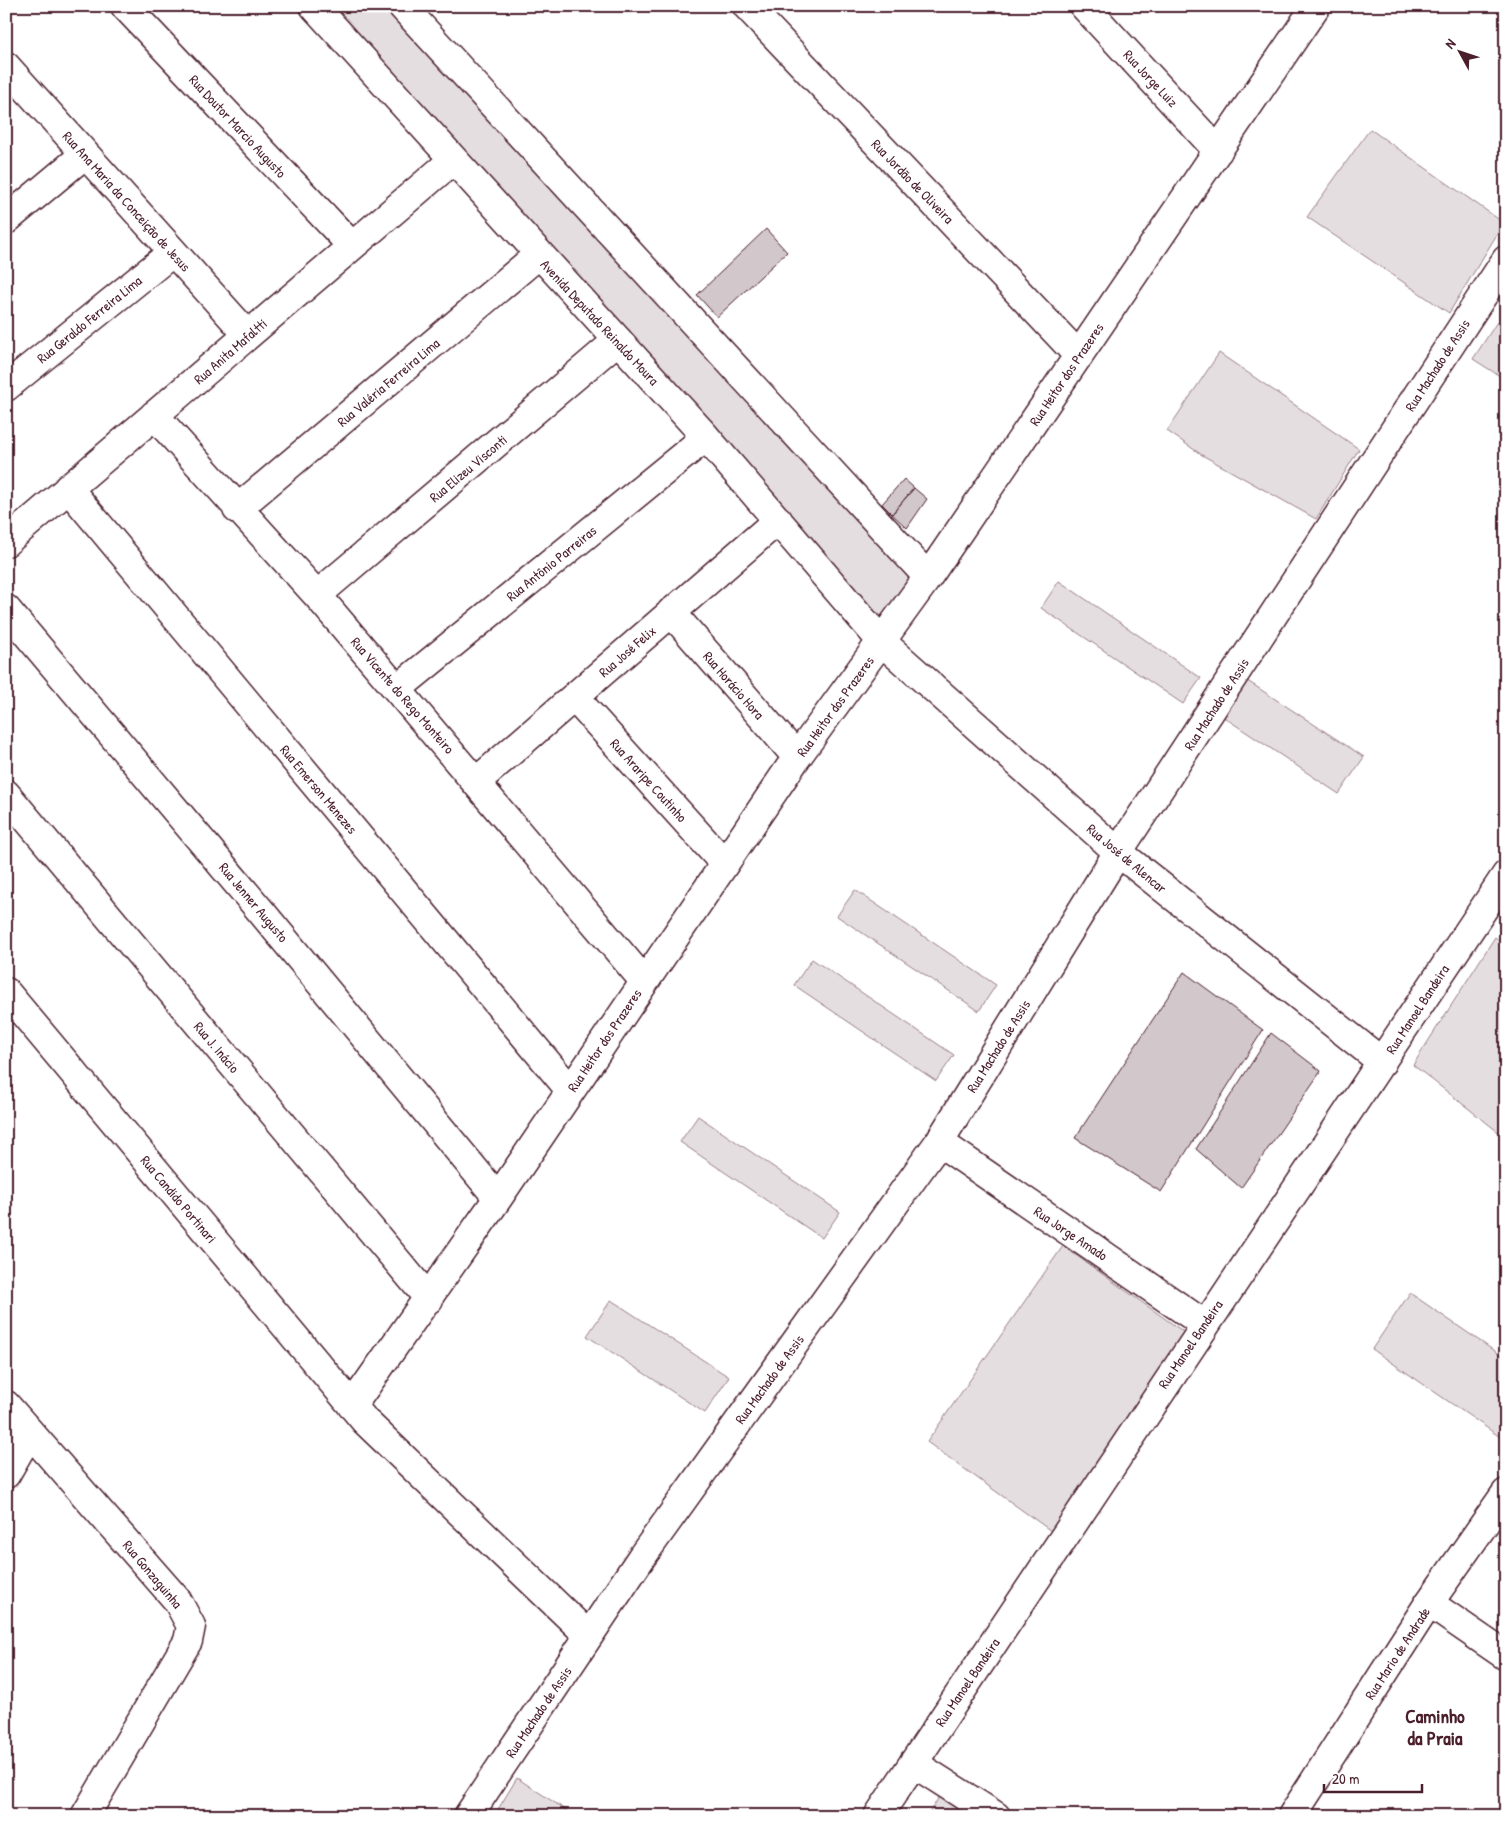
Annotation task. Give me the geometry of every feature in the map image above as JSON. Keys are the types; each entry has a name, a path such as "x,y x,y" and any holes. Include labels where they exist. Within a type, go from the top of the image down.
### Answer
{"street":[{"name":"Rua Doutor Marcio Augusto","path":"125,6 352,246"},
{"name":"Avenida Deputado Reinaldo Moura","path":"314,6 538,255 706,437 882,642"},
{"path":"402,6 928,577"},
{"name":"Rua Jorge Luiz","path":"1084,6 1218,150"},
{"name":"Rua Heitor dos Prazeres","path":"352,1406 429,1299 797,757 928,577 1316,6"},
{"name":"Rua Jordão de Oliveira","path":"753,8 1079,356"},
{"name":"Rua Ana Maria da Conceição de Jesus","path":"6,66 248,335"},
{"path":"6,220 85,154"},
{"name":"Rua Anita Mafaltti","path":"6,542 453,160"},
{"name":"Rua Geraldo Ferreira Lima","path":"6,387 173,252"},
{"name":"Rua Valéria Ferreira Lima","path":"238,509 538,255"},
{"name":"Rua Machado de Assis","path":"468,1816 588,1635 938,1142 1118,852 1506,260"},
{"name":"Rua Elizeu Visconti","path":"317,596 618,340"},
{"name":"Rua Vicente do Rego Monteiro","path":"154,415 317,596 644,981"},
{"name":"Rua Antônio Parreiras","path":"397,689 706,437"},
{"name":"Rua Emerson Menezes","path":"68,488 570,1090"},
{"name":"Rua José Felix","path":"476,782 778,520"},
{"name":"Rua Jenner Augusto","path":"6,609 264,914 498,1198"},
{"name":"Rua Horácio Hora","path":"671,612 797,757"},
{"name":"Rua José de Alencar","path":"882,642 1118,852 1382,1062"},
{"name":"Rua Araripe Coutinho","path":"574,697 724,863"},
{"name":"Rua J. Inácio","path":"6,794 429,1299"},
{"name":"Rua Manoel Bandeira","path":"878,1816 1204,1324 1382,1062 1506,874"},
{"name":"Rua Candido Portinari","path":"6,992 352,1406 588,1635"},
{"name":"Rua Jorge Amado","path":"938,1142 1204,1324"},
{"name":"Rua Gonzaguinha","path":"6,1405 177,1600 191,1626 188,1641 85,1816"},
{"path":"6,1474 30,1434"},
{"name":"Rua Mario de Andrade","path":"1292,1816 1429,1603 1506,1493"},
{"path":"1429,1603 1506,1656"},
{"path":"913,1763 996,1816"}],"shaded area":[{"path":"314,6 402,6 928,577 882,642"},
{"path":"1370,129 1504,223 1449,313 1307,217"},
{"path":"1497,322 1506,328 1506,380 1473,359"},
{"path":"1219,353 1359,449 1316,519 1202,455 1167,431"},
{"path":"1059,581 1201,678 1183,704 1041,608"},
{"path":"1246,680 1364,757 1339,794 1222,716"},
{"path":"855,890 996,985 979,1011 837,916"},
{"path":"1495,937 1506,945 1506,1138 1413,1065"},
{"path":"812,959 954,1055 936,1081 794,985"},
{"path":"698,1116 840,1212 822,1238 680,1142"},
{"path":"1063,1246 1188,1335 1051,1531 927,1442"},
{"path":"1410,1293 1506,1359 1506,1441 1372,1349"},
{"path":"611,1300 729,1377 705,1413 587,1336"},
{"path":"517,1778 575,1816 494,1816"},
{"path":"945,1788 993,1816 927,1816"}],"building":[{"path":"766,229 787,252 717,317 697,295"},
{"path":"904,479 914,488 892,514 882,504"},
{"path":"914,488 927,499 907,528 892,514"},
{"path":"1184,972 1263,1030 1161,1192 1075,1138"},
{"path":"1271,1033 1321,1071 1241,1188 1196,1149"}],"district":[{"name":"Caminho da Praia","path":"1435,1727"}]}
